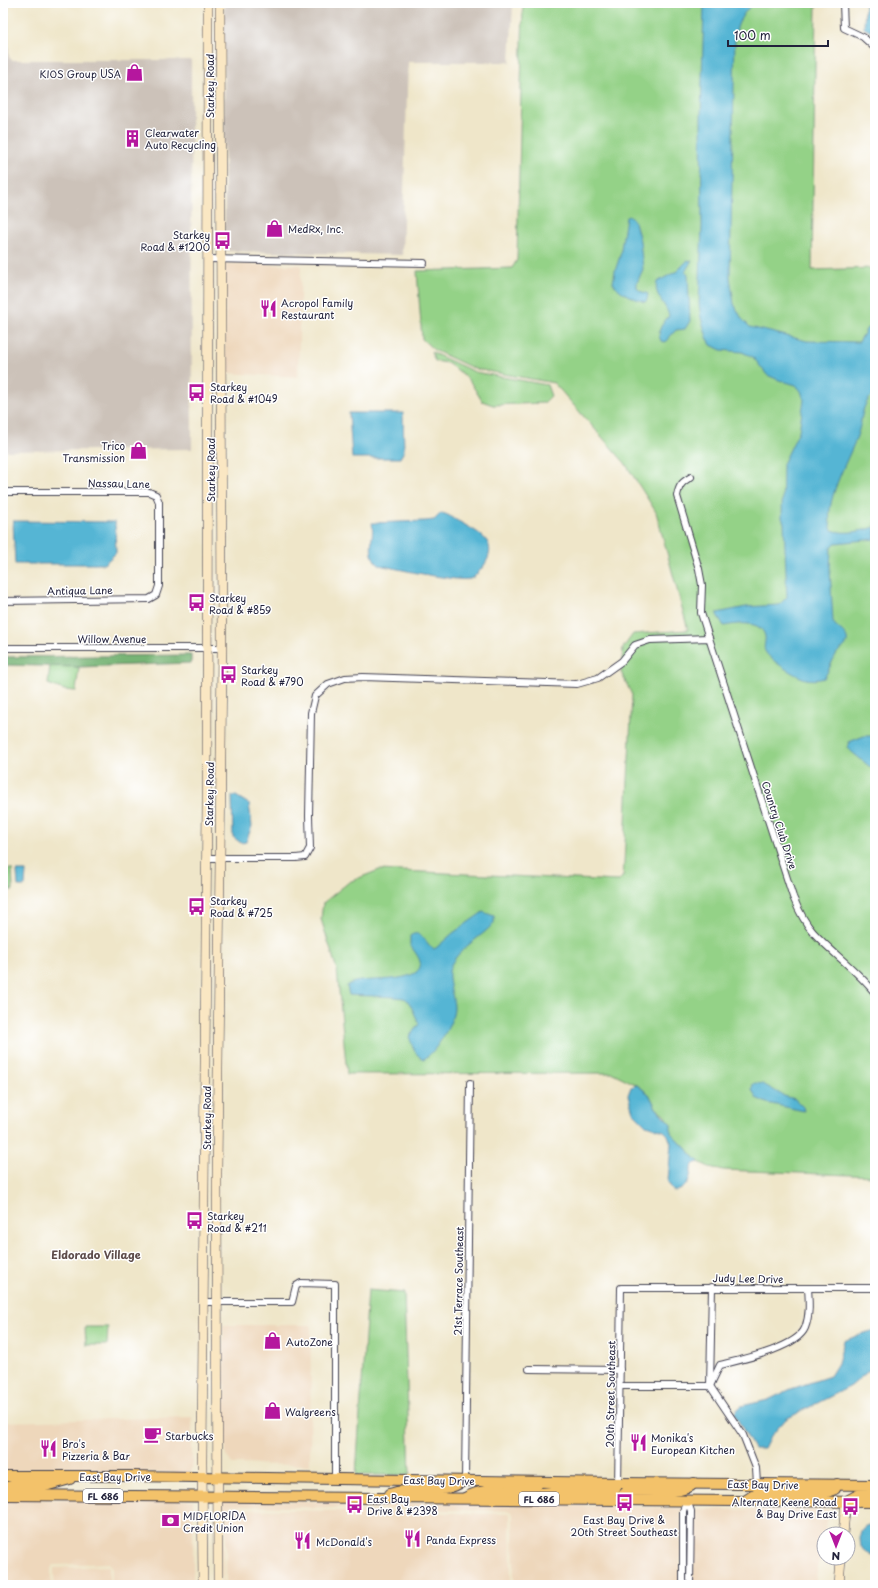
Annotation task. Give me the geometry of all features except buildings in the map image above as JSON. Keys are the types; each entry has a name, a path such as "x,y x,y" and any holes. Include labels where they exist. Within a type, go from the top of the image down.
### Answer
{"main road":[{"name":"Starkey Road","path":"203,1585 202,1477 208,649 208,3"},
{"name":"Starkey Road","path":"218,1585 217,1174 222,648 220,3"},
{"name":"East Bay Drive","path":"3,1476 335,1478 618,1483 875,1485"},
{"path":"3,1488 12,1486 45,1486 77,1476"},
{"path":"375,1498 403,1491 446,1489 457,1486 465,1480"},
{"path":"464,1499 473,1493 482,1490 520,1490 549,1482"},
{"path":"532,1499 538,1495 551,1492 611,1492 615,1489 618,1483"},
{"path":"618,1500 626,1492 631,1490 679,1491 690,1487 694,1483"},
{"path":"745,1501 757,1494 765,1492 827,1492 834,1489 837,1484"},
{"path":"844,1526 846,1502 858,1495 875,1494"},
{"name":"East Bay Drive","path":"3,1495 875,1502"},
{"path":"839,1585 840,1566"}],"street":[{"path":"843,3 844,28 863,37 875,48"},
{"path":"208,260 424,262"},
{"name":"Country Club Drive","path":"691,477 683,482 678,488 677,496 699,569 702,585 701,613 792,897 802,917 812,932 865,980 875,993"},
{"name":"Nassau Lane","path":"3,492 148,492 156,495 159,502 159,586 156,595"},
{"name":"Antiqua Lane","path":"3,601 149,599 156,595"},
{"path":"206,858 305,857 310,848 309,816 311,713 315,696 328,684 344,678 363,677 577,684 598,678 622,661 635,645 650,640 709,638"},
{"name":"Willow Avenue","path":"3,648 222,648"},
{"name":"21st Terrace Southeast","path":"465,1480 470,1083"},
{"path":"203,1302 292,1302 296,1286 301,1283 335,1284 335,1478"},
{"path":"712,1287 710,1386 743,1435 756,1468 756,1483"},
{"name":"Judy Lee Drive","path":"620,1288 875,1288"},
{"name":"20th Street Southeast","path":"618,1500 620,1288"},
{"path":"710,1386 716,1370 720,1365 790,1343 805,1329 810,1307 808,1288"},
{"path":"530,1369 620,1370"},
{"path":"620,1386 710,1386"},
{"path":"683,1585 684,1512 687,1500"},
{"path":"687,1500 691,1511 690,1585"}],"shaded area":[{"path":"4,3 8,3 9,57 12,60 191,60 192,449 6,451 6,230 3,227"},
{"path":"224,3 513,3 510,62 408,62 402,255 225,251"},
{"path":"225,264 301,265 298,377 225,373"},
{"path":"223,1325 311,1325 310,1465 233,1464 226,1456"},
{"path":"192,1417 192,1469 189,1473 3,1472 3,1422"},
{"path":"3,1499 193,1500 193,1585 112,1585 112,1566 109,1563 54,1565 51,1568 51,1585 3,1585"},
{"path":"221,1500 475,1503 681,1508 680,1585 514,1585 513,1514 510,1511 232,1506 229,1507 223,1517 223,1585 221,1585"},
{"path":"232,1509 510,1514 511,1585 226,1585 226,1517"},
{"path":"694,1509 830,1510 826,1526 816,1526 816,1566 818,1566 815,1585 693,1585"},
{"path":"109,1566 109,1585 54,1585 54,1568"}],"green space":[{"path":"523,3 816,3 812,270 875,268 875,1176 723,1170 709,1167 699,1162 671,1133 665,1115 656,1108 649,1094 637,1085 613,1073 347,1074 337,970 321,919 323,903 349,882 379,870 619,881 623,876 624,864 632,695 621,672 623,648 633,634 688,630 656,512 625,463 554,383 475,369 434,350 422,339 417,271 512,268 517,260"},
{"path":"431,352 475,372 547,385 551,396 544,403 493,405 482,401 471,383 463,374 447,363 435,361"},
{"path":"191,655 191,663 79,667 3,665 3,657"},
{"path":"50,665 79,667 76,691 64,690 48,684"},
{"path":"3,869 12,869 13,890 3,890"},
{"path":"368,1290 404,1293 410,1475 356,1475"},
{"path":"85,1327 108,1327 107,1345 86,1345"}],"water":[{"path":"704,3 755,3 741,18 735,37 730,277 734,304 742,319 750,327 807,341 859,342 867,328 875,328 875,394 870,398 864,407 857,436 833,496 830,508 830,520 832,530 842,532 854,532 875,527 875,539 835,543 831,548 830,569 833,622 844,633 847,638 847,643 835,656 824,678 820,679 810,680 802,678 790,672 772,659 765,651 765,636 759,627 748,624 724,626 717,615 717,613 746,607 779,605 787,597 784,523 782,518 783,464 799,431 804,400 801,391 796,385 767,375 753,357 742,352 721,350 711,345 701,318 699,304 702,226 701,119"},
{"path":"865,3 875,3 875,34 864,28"},
{"path":"630,216 635,222 640,241 643,269 637,283 637,288 648,294 645,302 623,293 613,283 620,256 626,217"},
{"path":"692,260 685,272 688,274 690,321 685,329 676,330 665,342 661,341 659,331 669,316 658,295 656,287 657,282 677,271 687,261"},
{"path":"349,413 403,413 404,451 400,458 352,458"},
{"path":"441,513 449,515 480,534 489,545 490,551 488,558 483,567 474,577 470,579 462,579 405,571 379,565 375,561 371,550 372,523 434,520"},
{"path":"13,521 115,522 116,553 104,564 15,564"},
{"path":"864,736 875,736 875,771 847,748 849,742"},
{"path":"232,796 236,796 249,804 252,826 246,842 241,843 233,837"},
{"path":"17,871 26,871 25,886 18,886"},
{"path":"483,912 494,916 494,923 461,952 452,963 449,974 454,1002 451,1021 444,1036 434,1050 424,1059 421,1058 416,1053 409,1037 419,1024 406,999 349,995 347,986 359,981 398,978 415,973 420,967 420,963 410,945 410,936 414,934 420,935 433,949"},
{"path":"753,1084 763,1084 784,1096 795,1099 803,1107 804,1111 767,1103 756,1098 752,1089"},
{"path":"637,1085 649,1094 656,1108 671,1124 671,1133 699,1162 695,1163 691,1167 689,1179 682,1189 673,1191 668,1182 671,1143 668,1135 664,1131 646,1125 633,1112 628,1095 631,1087"},
{"path":"875,1330 874,1366 851,1386 786,1419 770,1437 764,1449 754,1449 734,1413 741,1406 768,1400 791,1389 830,1376 838,1363 844,1341"},
{"path":"875,1524 875,1555 872,1556 861,1547 860,1534 866,1526"}],"place":[{"name":"KIOS Group USA","path":"134,73"},
{"name":"Clearwater Auto Recycling","path":"132,138"},
{"name":"MedRx, Inc.","path":"275,228"},
{"name":"Starkey Road & #1200","path":"223,240"},
{"name":"Acropol Family Restaurant","path":"268,308"},
{"name":"Starkey Road & #1049","path":"197,392"},
{"name":"Trico Transmission","path":"138,451"},
{"name":"Starkey Road & #859","path":"196,603"},
{"name":"Starkey Road & #790","path":"228,675"},
{"name":"Starkey Road & #725","path":"197,906"},
{"name":"Starkey Road & #211","path":"194,1221"},
{"name":"AutoZone","path":"273,1341"},
{"name":"Walgreens","path":"272,1411"},
{"name":"Starbucks","path":"152,1435"},
{"name":"Monika's European Kitchen","path":"638,1443"},
{"name":"Bro's Pizzeria & Bar","path":"49,1449"},
{"name":"East Bay Drive & 20th Street Southeast","path":"624,1502"},
{"name":"East Bay Drive & #2398","path":"354,1504"},
{"name":"Alternate Keene Road & Bay Drive East","path":"850,1507"},
{"name":"MIDFLORIDA Credit Union","path":"170,1521"},
{"name":"Panda Express","path":"413,1539"},
{"name":"McDonald's","path":"303,1541"}],"district":[{"name":"Eldorado Village","path":"96,1254"}]}
